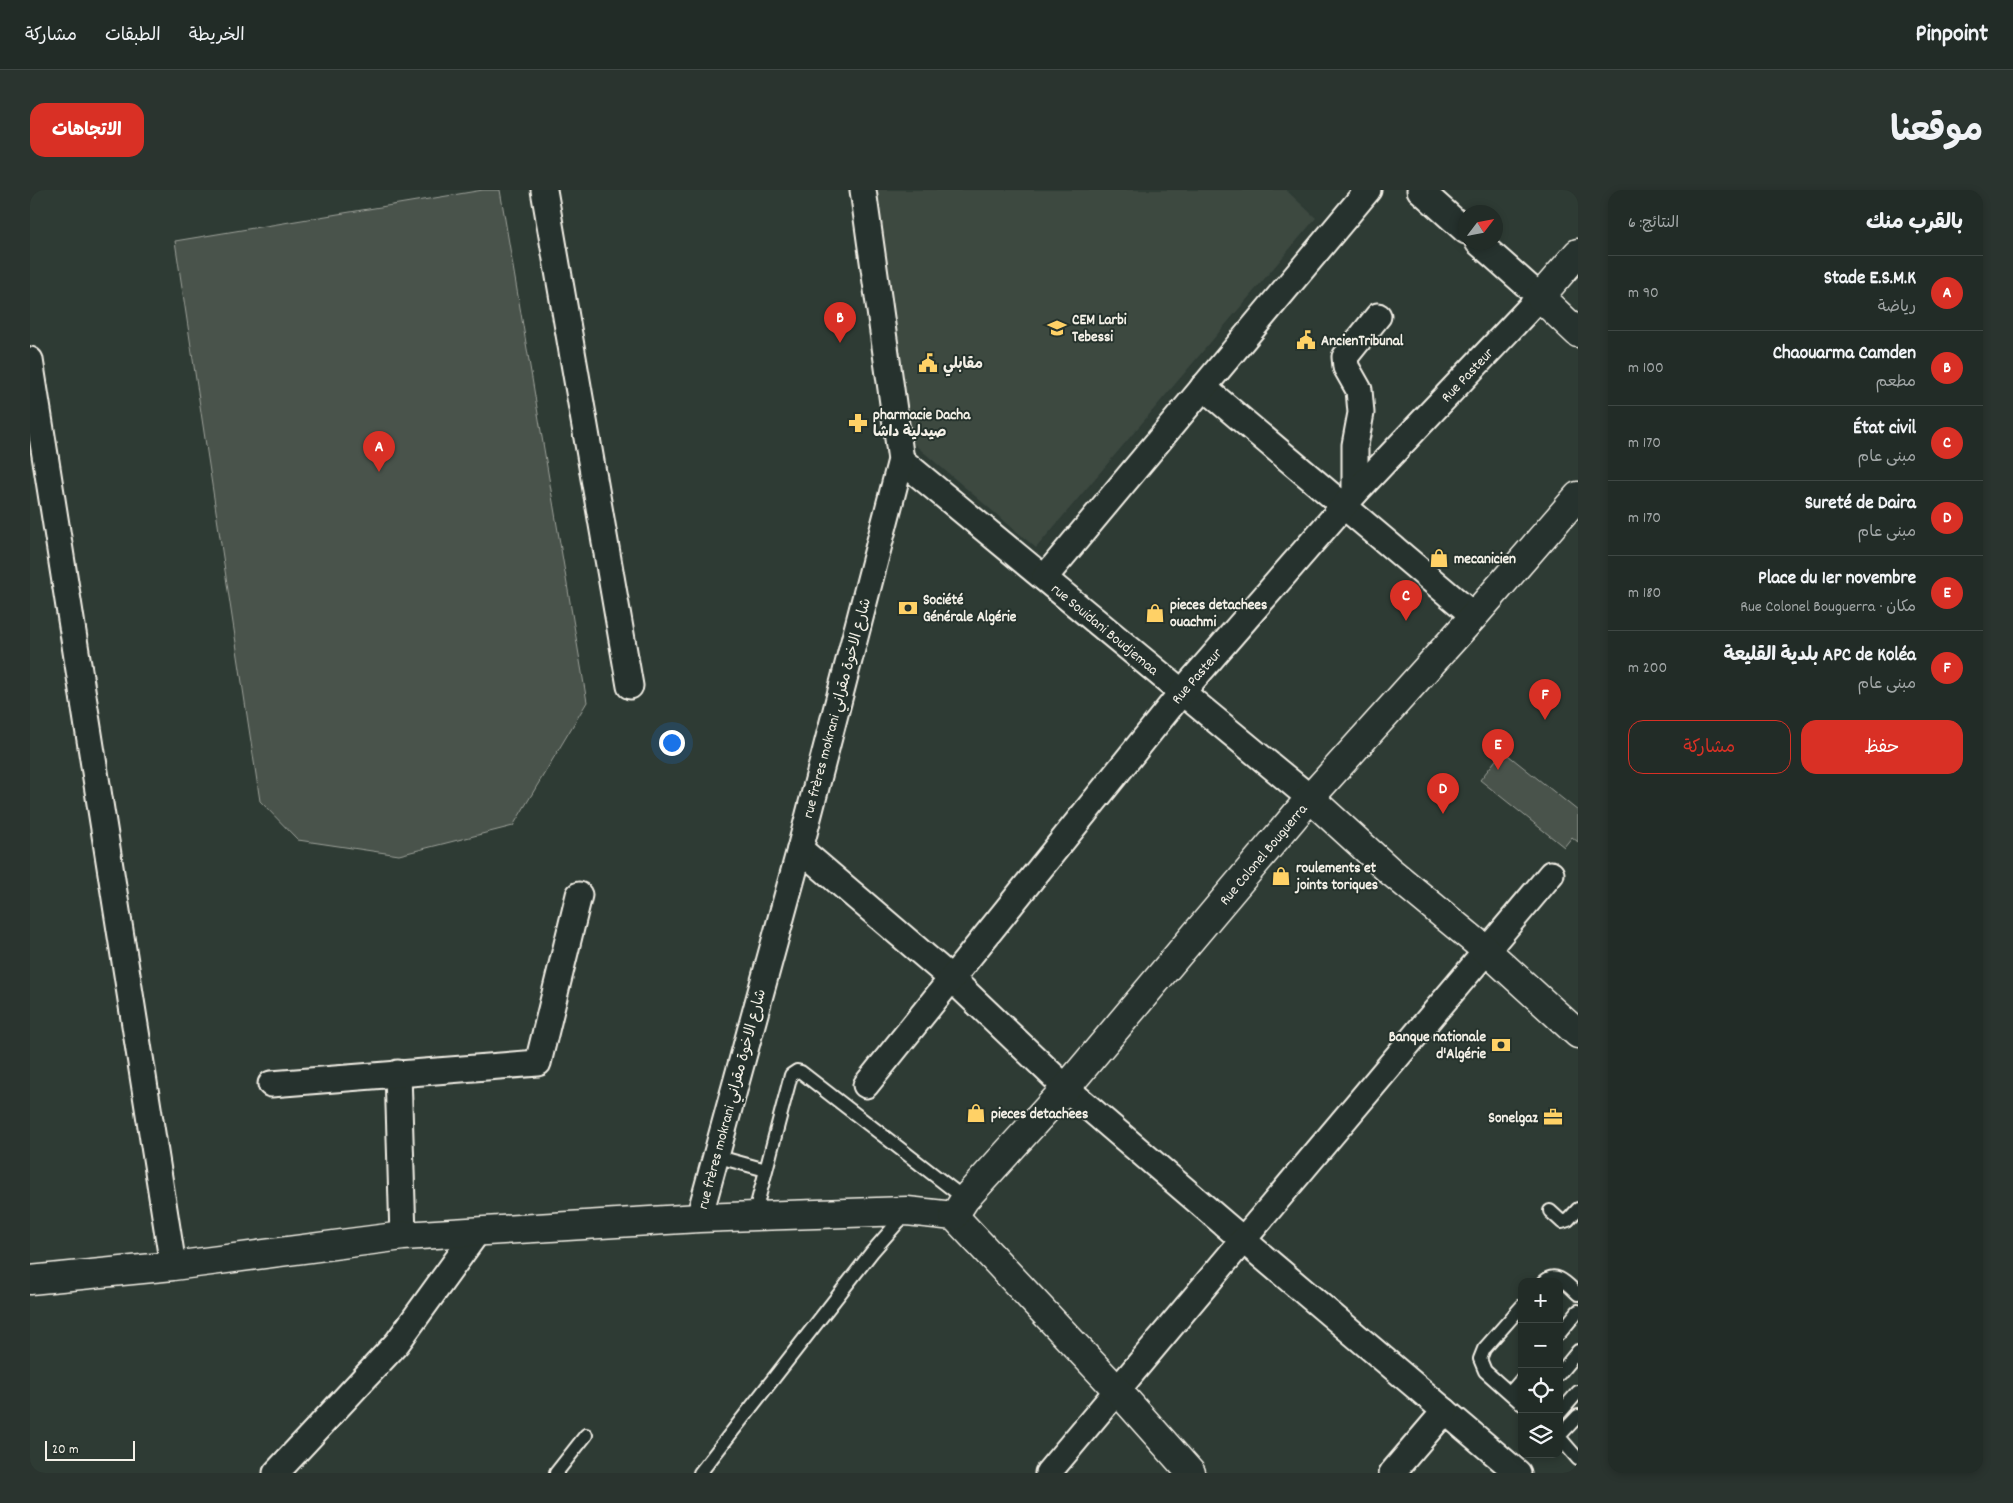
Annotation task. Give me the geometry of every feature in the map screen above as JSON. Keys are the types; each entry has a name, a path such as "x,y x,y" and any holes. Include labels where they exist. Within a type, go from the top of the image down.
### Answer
{"main road":[{"path":"1578,253 1540,297 1578,333"},
{"name":"Rue Colonel Bouguerra","path":"960,1208 1066,1088 1310,798 1474,616 1578,496"},
{"path":"1310,798 1390,871 1487,951 1578,1034"},
{"path":"30,1280 173,1266 403,1236 699,1218 960,1208 1191,1473"}],"street":[{"path":"544,190 630,686"},
{"name":"rue frères mokrani شارع الاخوة مقراني","path":"699,1218 800,848 901,460 863,190"},
{"path":"1045,577 1368,190"},
{"path":"1420,190 1458,224"},
{"path":"1487,250 1540,297"},
{"name":"Rue Pasteur","path":"866,1085 1182,692 1350,500 1540,297"},
{"path":"1350,500 1355,445 1361,412 1358,390 1346,367 1345,357 1378,316"},
{"path":"30,360 173,1266"},
{"path":"1203,387 1350,500 1474,616"},
{"name":"rue Souidani Boudjemaa","path":"901,460 1045,577 1310,798"},
{"path":"800,848 952,980 1066,1088 1518,1473"},
{"path":"1048,1473 1551,874"},
{"path":"271,1084 538,1063 579,895"},
{"path":"398,1073 403,1236"},
{"path":"276,1473 397,1343 478,1232"},
{"path":"1392,1473 1445,1411"}],"lane":[{"path":"754,1216 791,1075 796,1071 801,1072 960,1208"},
{"path":"715,1156 766,1170"},
{"path":"1550,1211 1562,1222 1568,1220 1578,1209"},
{"path":"700,1473 872,1252 907,1211"},
{"path":"1563,1281 1578,1294"},
{"path":"1518,1310 1484,1348 1480,1359 1486,1371 1518,1400"},
{"path":"1563,1329 1578,1311"},
{"path":"1563,1369 1578,1351"},
{"path":"1510,1393 1518,1384"},
{"path":"1560,1413 1578,1392"},
{"path":"1563,1433 1578,1416"},
{"path":"556,1473 586,1435"},
{"path":"1563,1442 1578,1459"}],"shaded area":[{"path":"483,190 500,190 587,702 513,826 399,855 298,840 260,801 175,241"},
{"name":"CEM Larbi Tebessi","path":"872,190 1286,190 1316,218 1036,548 908,439"},
{"path":"1503,751 1578,811 1578,842 1572,837 1564,847 1480,780"}],"place":[{"name":"CEM Larbi Tebessi","path":"1057,328"},
{"name":"AncienTribunal","path":"1306,340"},
{"name":"Chaouarma Camden","path":"840,343"},
{"name":"مقابلي","path":"928,363"},
{"name":"pharmacie Dacha صيدلية داشا","path":"858,423"},
{"name":"Stade E.S.M.K","path":"379,472"},
{"name":"mecanicien","path":"1439,558"},
{"name":"Société Générale Algérie","path":"908,608"},
{"name":"pieces detachees ouachmi","path":"1155,613"},
{"name":"État civil","path":"1406,621"},
{"name":"APC de Koléa بلدية القليعة","path":"1545,720"},
{"name":"Place du 1er novembre","path":"1498,770"},
{"name":"Sureté de Daira","path":"1443,814"},
{"name":"roulements et joints toriques","path":"1281,876"},
{"name":"Banque nationale d'Algérie","path":"1501,1045"},
{"name":"pieces detachees","path":"976,1113"},
{"name":"Sonelgaz","path":"1553,1117"}]}
